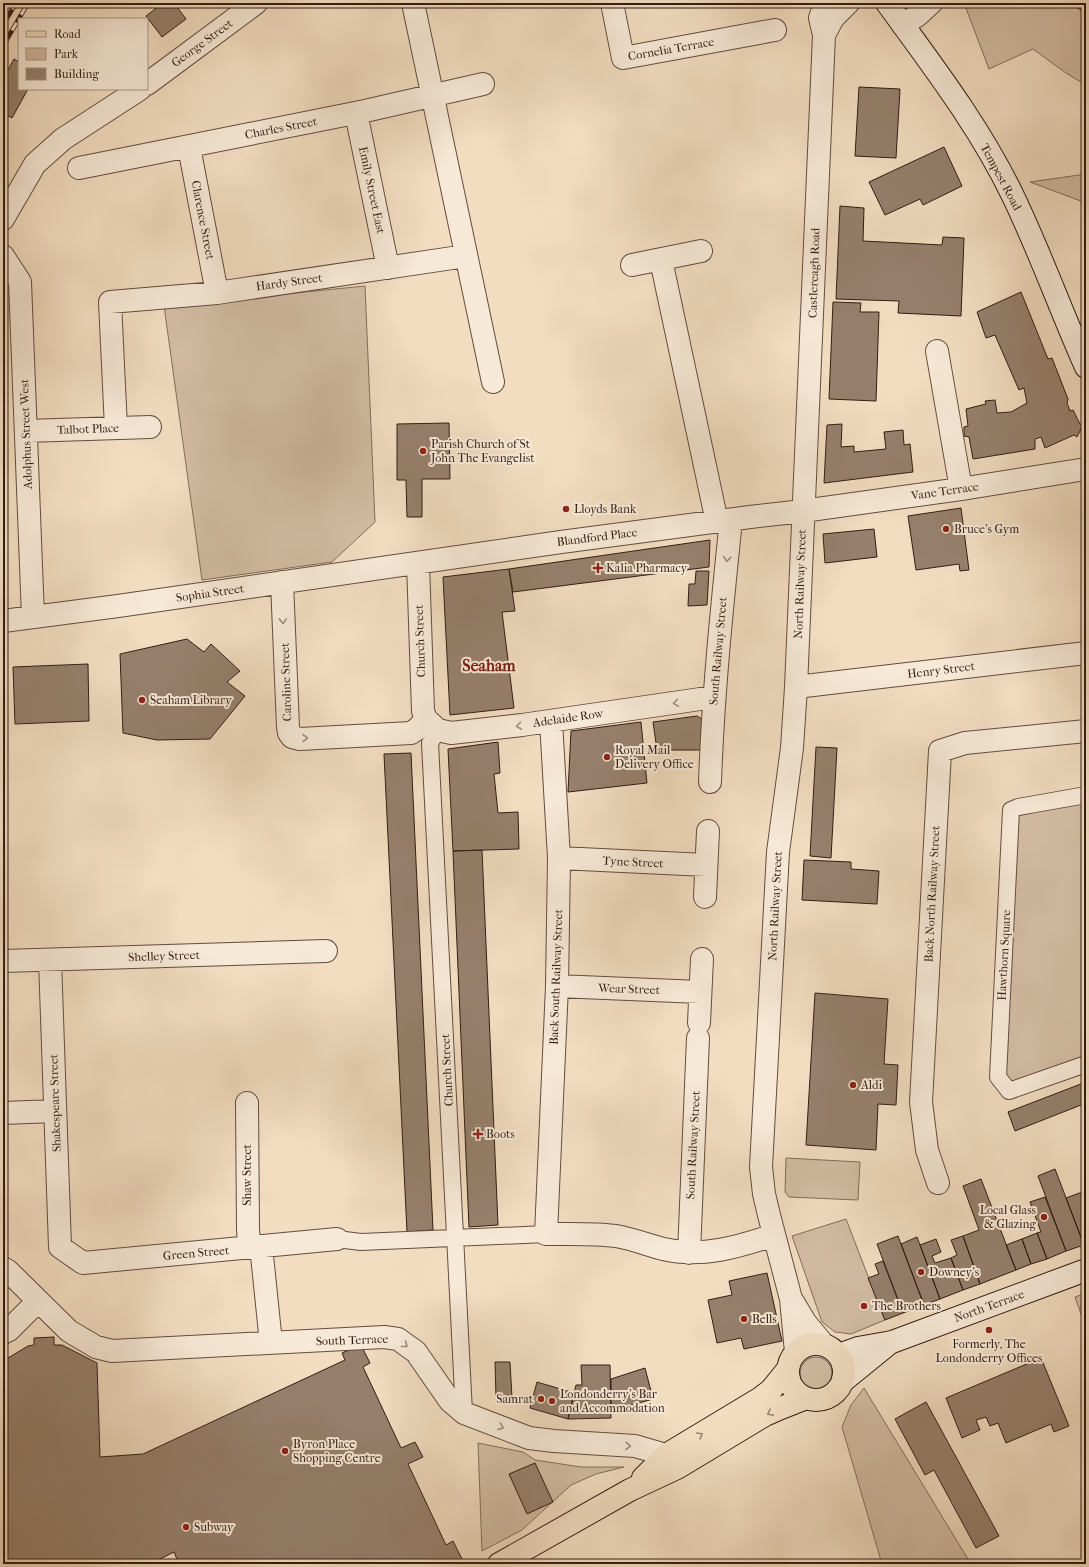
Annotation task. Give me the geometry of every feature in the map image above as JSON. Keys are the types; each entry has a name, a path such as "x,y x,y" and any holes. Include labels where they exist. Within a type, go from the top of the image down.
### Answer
{"main road":[{"path":"630,1490 666,1455 771,1390 792,1360 804,1346 814,1344 831,1349 843,1363 845,1372 843,1381 838,1389 827,1397 814,1400 806,1398 792,1387 789,1379 792,1360"},
{"path":"499,1564 630,1490 677,1468 766,1415 806,1398"}],"street":[{"name":"George Street","path":"148,83 256,3"},
{"path":"413,3 492,382"},
{"name":"Cornelia Terrace","path":"612,3 623,58 774,30"},
{"name":"Castlereagh Road","path":"803,511 814,29 820,18 825,3"},
{"name":"Castlereagh Road","path":"814,29 833,18 848,3"},
{"name":"Tempest Road","path":"887,3 950,92 995,162 1021,215 1086,367"},
{"path":"903,25 918,15 931,3"},
{"name":"Charles Street","path":"78,168 356,113 432,97 483,84"},
{"path":"3,219 35,164 63,139 138,90"},
{"name":"Emily Street East","path":"356,113 388,268"},
{"name":"Clarence Street","path":"189,147 217,293"},
{"path":"632,265 701,251"},
{"name":"Adolphus Street West","path":"3,256 20,282 32,617"},
{"name":"Hardy Street","path":"116,428 110,302 217,293 466,256"},
{"name":"South Railway Street","path":"661,260 732,520 721,614 714,697 710,782"},
{"path":"937,351 961,489"},
{"name":"Talbot Place","path":"26,431 150,427"},
{"name":"Vane Terrace","path":"777,514 961,489 1086,469"},
{"name":"North Railway Street","path":"792,1360 791,1299 764,1194 761,1167 778,852 792,748 796,687 803,511"},
{"name":"Blandford Place","path":"418,563 777,514"},
{"name":"Sophia Street","path":"3,621 418,563"},
{"name":"Church Street","path":"418,563 422,711 432,724 430,742 464,1413"},
{"name":"Caroline Street","path":"282,582 288,727 292,737 300,739 411,733 417,729 432,724"},
{"name":"Henry Street","path":"796,687 1086,653"},
{"name":"Adelaide Row","path":"432,724 451,733 551,721 714,697"},
{"name":"Back South Railway Street","path":"546,1234 557,986 559,858 551,721"},
{"name":"Back North Railway Street","path":"938,1183 926,1150 921,1102 940,751 965,743 1086,731"},
{"name":"Hawthorn Square","path":"1086,796 1018,807 1011,810 998,1077 1009,1091 1086,1064"},
{"path":"705,897 708,831"},
{"name":"Tyne Street","path":"559,858 706,865"},
{"name":"Shelley Street","path":"3,961 326,951"},
{"name":"South Railway Street","path":"689,1252 702,959"},
{"name":"Shakespeare Street","path":"50,960 60,1247"},
{"name":"Wear Street","path":"557,986 700,992"},
{"name":"Shaw Street","path":"247,1103 248,1228 255,1247 271,1342"},
{"path":"3,1113 55,1111"},
{"path":"337,1239 361,1242 546,1234 616,1236 664,1249 689,1252 712,1252 737,1247 774,1235"},
{"name":"Green Street","path":"60,1247 83,1264 337,1239"},
{"name":"South Terrace","path":"3,1268 8,1271 69,1331 96,1347 112,1350 384,1337 398,1339 416,1352 450,1401 464,1413 529,1438 635,1446 666,1455"},
{"name":"North Terrace","path":"831,1349 858,1348 892,1342 1086,1270"},
{"name":"North Railway Street","path":"791,1299 805,1322 831,1349"},
{"path":"3,1333 9,1330 38,1301"},
{"name":"North Terrace","path":"843,1381 892,1342"}],"green space":[{"path":"964,3 1086,3 1086,85 1066,73 1033,49 989,69"},
{"path":"1086,174 1086,203 1030,182"},
{"path":"365,286 375,522 332,562 202,580 164,306"},
{"path":"1086,800 1086,1058 1009,1085 1001,1077 1018,816"},
{"path":"786,1158 860,1162 858,1200 789,1197 785,1192"},
{"path":"846,1219 885,1320 851,1334 835,1332 822,1322 792,1236"},
{"path":"1086,1293 1086,1328 1075,1297"},
{"path":"816,1357 827,1362 832,1373 827,1384 816,1389 805,1384 800,1373 805,1362"},
{"path":"864,1388 971,1564 882,1564 842,1427 851,1405"},
{"path":"478,1443 523,1452 535,1460 581,1467 624,1467 596,1474 571,1485 522,1530 482,1551"}],"building":[{"path":"163,3 174,3 186,19 162,37 146,16"},
{"path":"14,59 18,61 18,90 27,90 12,118 3,113 3,79"},
{"path":"859,87 900,89 896,158 855,156"},
{"path":"944,147 962,186 923,205 920,199 885,215 869,182"},
{"path":"840,206 864,208 863,241 942,245 943,237 964,238 961,316 898,313 899,301 836,299"},
{"path":"1021,292 1048,359 1052,358 1068,399 1067,403 1070,411 1073,410 1080,424 1083,425 1077,437 1074,435 1045,448 1041,437 1035,439 1035,449 973,459 969,437 964,436 964,427 968,426 966,409 986,404 985,401 995,400 997,413 1011,412 1027,403 1024,388 1019,390 995,335 986,338 977,312"},
{"path":"833,302 861,303 860,312 879,312 876,401 829,399"},
{"name":"Parish Church of St John The Evangelist","path":"449,423 450,479 422,479 422,517 407,517 406,480 397,480 397,424"},
{"path":"842,424 841,447 854,446 854,452 886,449 884,432 903,430 904,445 910,444 913,472 824,483 827,425"},
{"path":"961,508 969,570 960,571 959,564 916,570 908,516"},
{"path":"874,529 877,557 825,563 823,534"},
{"path":"710,540 709,567 513,592 509,569"},
{"path":"509,569 515,611 502,612 514,708 450,715 443,577"},
{"path":"696,571 709,571 707,605 688,606 689,584 695,584"},
{"path":"187,639 204,652 211,644 240,671 227,682 245,696 210,739 157,740 123,733 120,654"},
{"path":"88,664 89,721 15,724 13,667"},
{"path":"697,716 702,719 701,750 657,750 653,722"},
{"name":"Royal Mail Delivery Office","path":"641,722 647,783 568,792 571,731"},
{"path":"498,742 500,773 494,774 498,813 518,812 519,849 453,851 448,749"},
{"path":"816,747 837,748 831,858 810,856"},
{"path":"411,753 433,1230 407,1232 384,754"},
{"path":"482,850 498,1225 469,1227 453,851"},
{"path":"804,860 851,862 851,869 879,871 877,904 802,900"},
{"name":"Aldi","path":"815,993 888,999 884,1064 898,1065 896,1105 878,1104 876,1150 806,1145"},
{"path":"1086,1082 1086,1103 1015,1131 1008,1112"},
{"path":"1055,1169 1084,1245 1066,1251 1038,1176"},
{"path":"981,1179 1016,1270 980,1284 963,1236 979,1230 963,1186"},
{"path":"1085,1191 1086,1244 1084,1245 1066,1198"},
{"name":"Local Glass & Glazing","path":"1045,1197 1066,1251 1047,1259 1037,1233 1041,1232 1030,1202"},
{"path":"1037,1233 1047,1259 1031,1264 1022,1239"},
{"path":"898,1236 924,1305 903,1313 877,1244"},
{"path":"963,1236 980,1284 963,1290 951,1258 957,1255 951,1240"},
{"name":"Downey's","path":"917,1237 940,1299 924,1305 901,1244"},
{"path":"936,1239 941,1252 932,1256 935,1263 951,1258 963,1290 940,1299 920,1245"},
{"path":"1022,1239 1031,1264 1016,1270 1006,1245"},
{"path":"883,1261 903,1313 885,1320 868,1278 879,1274 875,1264"},
{"name":"Bells","path":"767,1273 782,1341 744,1349 741,1338 717,1343 708,1300 732,1295 729,1281"},
{"name":"Byron Place Shopping Centre","path":"54,1337 54,1345 62,1345 97,1363 100,1457 143,1454 345,1360 342,1353 361,1345 370,1363 363,1367 401,1448 415,1442 423,1457 408,1464 446,1545 453,1541 462,1559 452,1564 441,1564 439,1561 433,1564 179,1564 174,1552 150,1564 3,1564 3,1361 28,1346 34,1345 34,1338"},
{"path":"1041,1358 1069,1426 1054,1432 1051,1424 1006,1443 998,1423 990,1426 986,1417 976,1420 980,1430 962,1438 946,1398"},
{"path":"495,1362 510,1362 512,1398 496,1398"},
{"path":"581,1365 610,1365 611,1418 568,1419 576,1385 582,1385"},
{"path":"645,1368 653,1399 611,1411 611,1379"},
{"name":"Londonderry's Bar and Accommodation","path":"537,1382 574,1393 568,1419 530,1408"},
{"path":"926,1402 999,1536 976,1548 934,1470 925,1475 895,1419"},
{"path":"535,1463 553,1502 527,1514 509,1474"}],"waterway":[{"path":"1075,3 1086,10"}],"railway":[{"path":"3,25 16,3"},
{"path":"19,18 28,3"},
{"path":"3,46 18,20"}],"place":[{"name":"Parish Church of St John The Evangelist","path":"423,451"},
{"name":"Lloyds Bank","path":"566,509"},
{"name":"Bruce's Gym","path":"946,529"},
{"name":"Kalia Pharmacy","path":"598,568"},
{"name":"Seaham Library","path":"142,700"},
{"name":"Royal Mail Delivery Office","path":"607,757"},
{"name":"Aldi","path":"853,1085"},
{"name":"Boots","path":"478,1134"},
{"name":"Local Glass & Glazing","path":"1044,1217"},
{"name":"Downey's","path":"921,1272"},
{"name":"The Brothers","path":"864,1306"},
{"name":"Bells","path":"744,1319"},
{"name":"Formerly, The Londonderry Offices","path":"989,1330"},
{"name":"Samrat","path":"541,1399"},
{"name":"Londonderry's Bar and Accommodation","path":"552,1401"},
{"name":"Byron Place Shopping Centre","path":"285,1451"},
{"name":"Subway","path":"186,1527"}],"district":[{"name":"Seaham","path":"489,665"}]}
